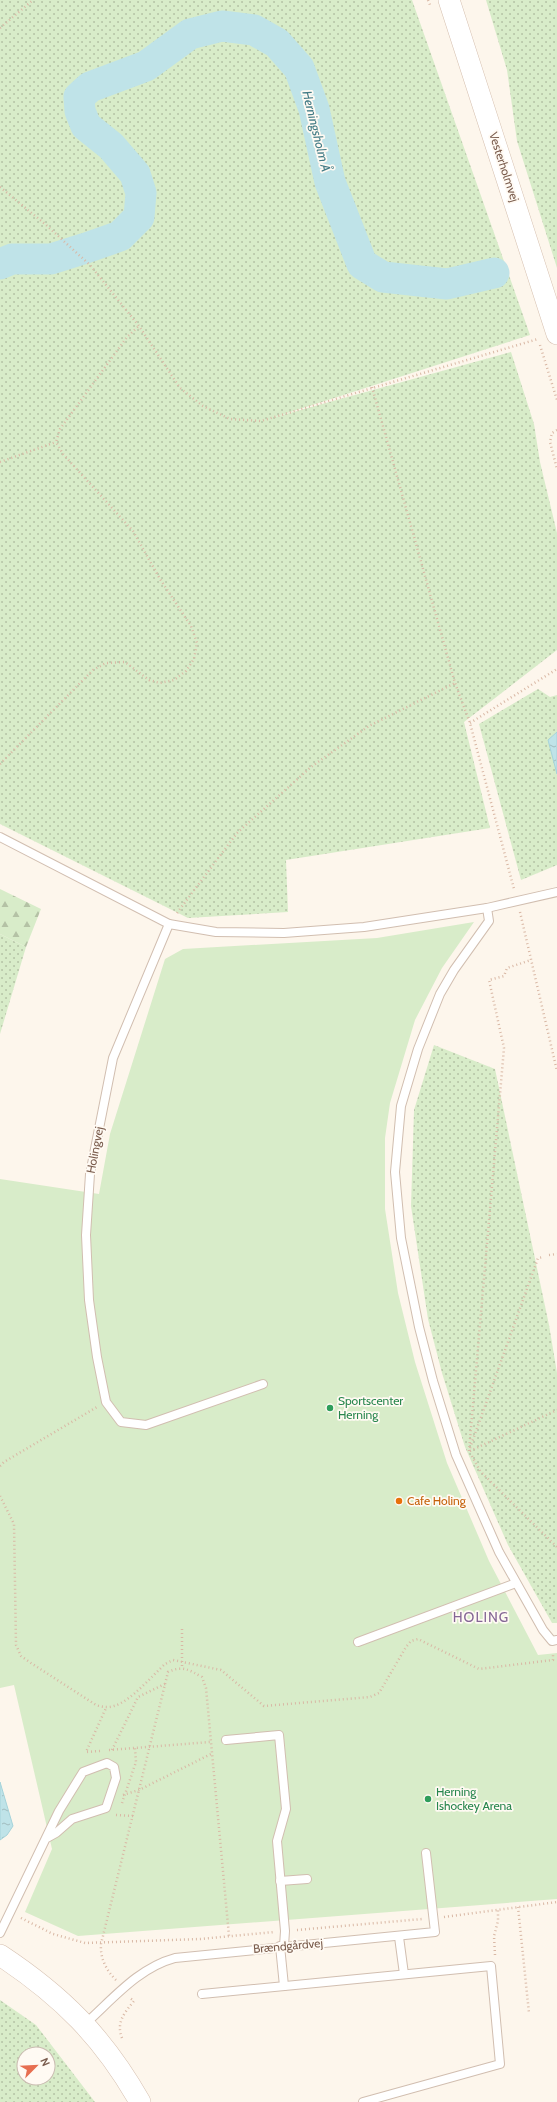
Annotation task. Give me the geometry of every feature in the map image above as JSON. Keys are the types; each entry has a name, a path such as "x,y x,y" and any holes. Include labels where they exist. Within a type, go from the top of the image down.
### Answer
{"street":[{"name":"Vesterholmvej","path":"450,0 548,336"},
{"path":"0,1954 44,1986 85,2024 110,2054 140,2102"}],"lane":[{"path":"0,837 168,924 216,932 284,933 364,926 487,908 557,892"},
{"path":"487,908 489,921 454,970 440,994 418,1049 401,1106 395,1172 401,1238 417,1319 433,1381 456,1455 499,1552 543,1630 555,1640"},
{"name":"Holingvej","path":"168,924 113,1058 90,1174 86,1235 89,1300 97,1358 106,1402 121,1422 146,1425 263,1384"},
{"path":"358,1642 516,1583"},
{"path":"226,1740 279,1735 286,1809 277,1842 285,1931 282,1946 284,1986"},
{"path":"0,1933 46,1838 83,1772 107,1763 114,1767 116,1778 106,1808 72,1819 56,1833 46,1838"},
{"name":"Brændgårdvej","path":"85,2024 140,1973 162,1961 175,1958 282,1946 399,1937 435,1932 426,1853"},
{"path":"280,1881 307,1879"},
{"path":"399,1937 404,1974"},
{"path":"202,1994 491,1966 500,2064 363,2102"}],"path":[{"path":"0,28 33,0"},
{"path":"0,187 46,224 90,265 139,326 180,388 203,406 230,419 261,421 548,336"},
{"path":"0,764 93,670 106,663 125,662 149,680 160,682 174,680 186,671 194,659 197,643 191,626 160,579 133,531 63,454 56,442 60,429 127,337 139,326"},
{"path":"372,387 455,683 470,723 518,901 530,960 557,1071"},
{"path":"557,430 552,433 550,442 557,469"},
{"path":"0,462 56,442"},
{"path":"470,723 557,669"},
{"path":"168,924 237,833 311,767 369,726 455,683"},
{"path":"530,960 507,968 504,976 489,980 504,1048 469,1451 480,1471 557,1547"},
{"path":"549,1255 557,1254"},
{"path":"469,1451 538,1258 544,1257"},
{"path":"0,1466 4,1462 106,1402"},
{"path":"456,1455 469,1451 557,1410"},
{"path":"0,1496 14,1524 16,1645 18,1650 21,1656 38,1668 96,1705 106,1707 114,1706 125,1700 165,1664 173,1660 221,1670 264,1706 370,1697 379,1693 406,1647 412,1641 418,1639 479,1669 553,1660 555,1640"},
{"path":"182,1629 182,1668"},
{"path":"122,2040 119,2030 120,2022 125,2012 134,2001 107,1970 100,1953 101,1944 168,1672 178,1667 202,1677 206,1688 229,1936"},
{"path":"107,1763 138,1697 165,1684"},
{"path":"106,1707 86,1752 226,1740"},
{"path":"112,1791 126,1796 211,1754"},
{"path":"106,1808 117,1816 133,1816"},
{"path":"518,1907 529,2013"},
{"path":"491,1966 495,1954 494,1936 498,1920 498,1910"},
{"path":"10,1912 53,1934 85,1943 101,1944 285,1931"}],"green space":[{"path":"0,0 412,0 530,335 275,417 511,352 534,424 540,462 557,533 557,650 464,722 490,828 286,860 288,912 188,918 0,824 0,463 2,462 0,462"},
{"path":"486,0 557,0 557,268 517,141 507,70"},
{"path":"538,689 550,697 557,695 557,865 521,880 479,724"},
{"path":"0,889 41,909 26,947 0,934"},
{"path":"474,922 442,968 415,1020 390,1103 385,1138 385,1209 398,1293 415,1362 447,1463 489,1561 538,1655 557,1653 557,1899 78,1936 25,1912 52,1849 14,1685 0,1688 0,1179 99,1194 110,1134 165,959 183,949 377,938"},
{"path":"0,934 26,947 0,1034"},
{"path":"434,1045 495,1069 549,1325 557,1373 557,1623 552,1623 508,1545 465,1447 442,1373 428,1319 411,1206 414,1110"},
{"path":"0,2000 36,2025 52,2046 16,2046 16,2086 56,2086 56,2051 95,2102 0,2102"}],"water":[{"path":"557,732 557,774 548,740"},
{"path":"0,1782 13,1826 7,1835 0,1840"}],"waterway":[{"name":"Herningsholm Å","path":"0,264 12,259 51,259 86,248 120,236 139,217 141,193 135,174 111,146 86,126 80,111 79,97 90,87 146,66 190,34 222,26 254,30 277,43 299,68 314,109 330,182 362,264 383,277 447,284 494,273"}],"place":[{"name":"Sportscenter Herning","path":"330,1408"},
{"name":"Cafe Holing","path":"399,1501"},
{"name":"Herning Ishockey Arena","path":"428,1799"}],"district":[{"name":"HOLING","path":"481,1617"}]}
